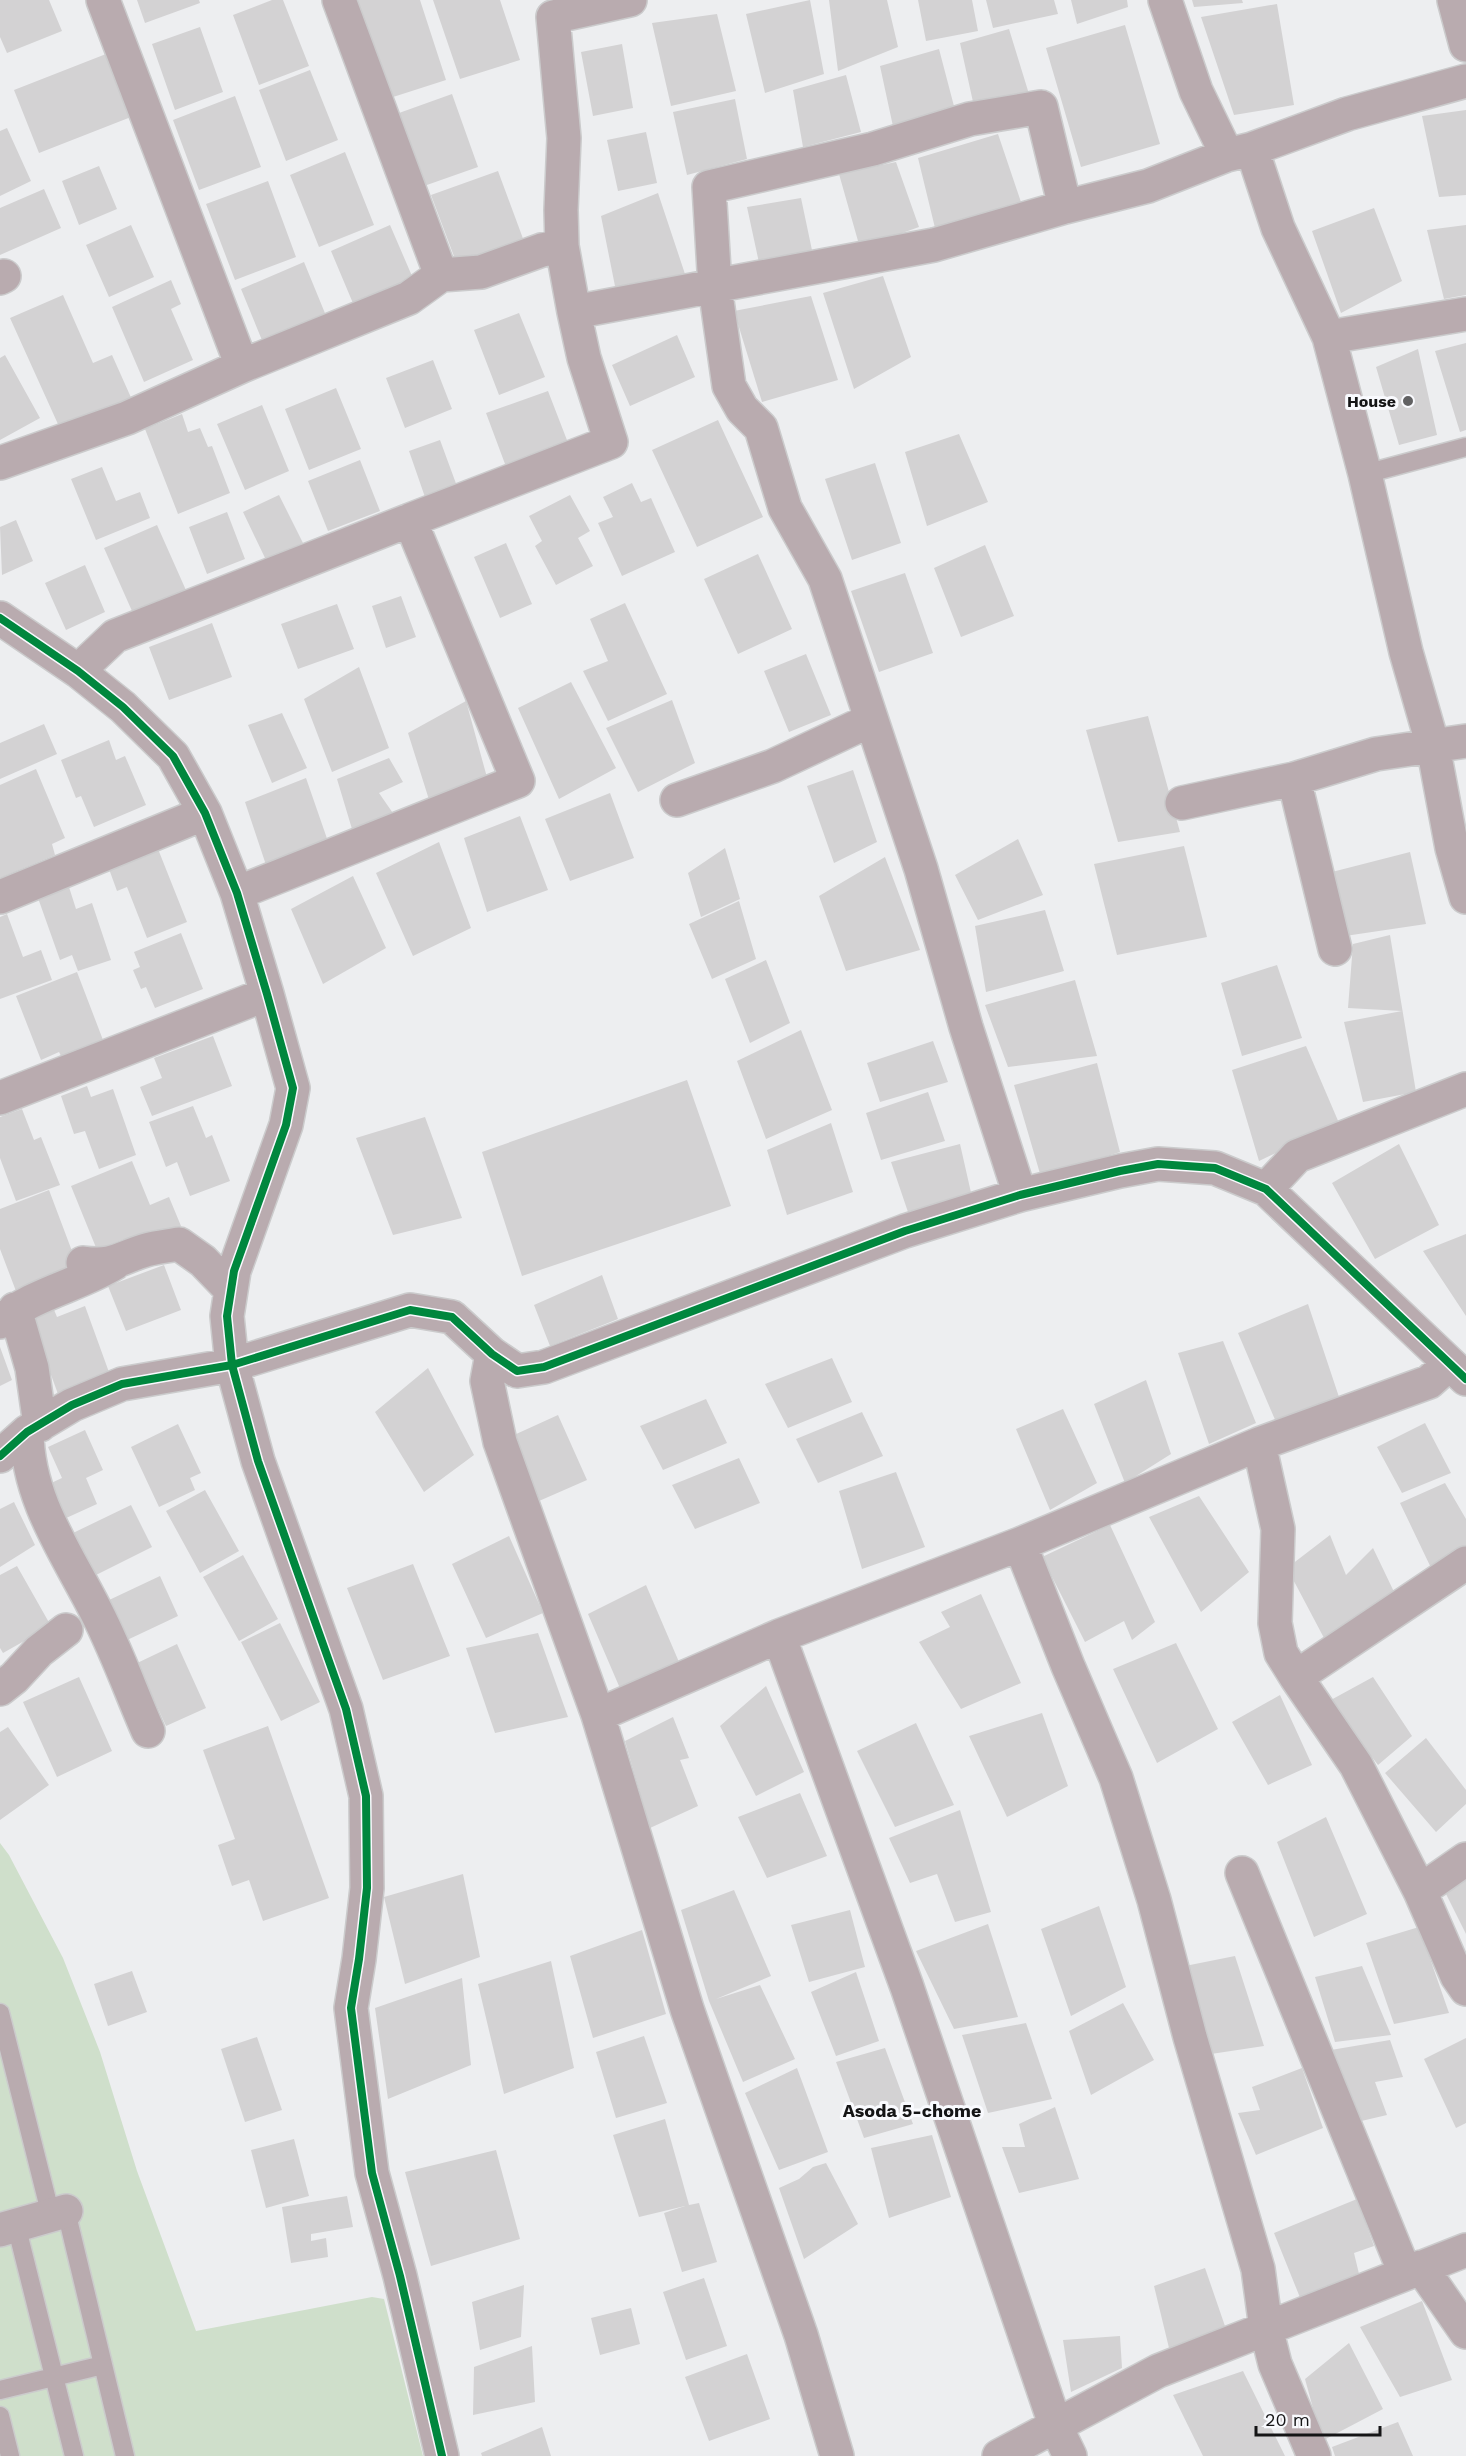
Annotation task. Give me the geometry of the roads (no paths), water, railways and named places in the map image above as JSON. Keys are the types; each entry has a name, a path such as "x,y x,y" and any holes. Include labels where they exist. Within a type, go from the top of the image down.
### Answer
{"street":[{"path":"103,0 242,366"},
{"path":"339,0 441,275"},
{"path":"78,671 115,636 611,442 584,358 562,246 564,138 551,8 630,0"},
{"path":"1165,0 1196,91 1239,152 1278,228 1329,337 1365,474 1406,652 1433,746 1452,848 1466,897"},
{"path":"1454,0 1466,45"},
{"path":"574,312 934,245 1065,207 1149,186 1347,114 1466,81"},
{"path":"1020,1195 966,1027 921,869 825,579 785,508 761,428 742,409 729,386 715,287 709,187 873,149 970,119 1041,107 1065,207"},
{"path":"0,463 127,418 242,366 409,298 441,275 481,272 542,250 562,246"},
{"path":"1329,337 1466,314"},
{"path":"237,893 518,781 410,520"},
{"path":"0,618 78,671 123,707 172,756 205,813 237,893 293,1088 286,1125 234,1271 226,1316 232,1365 258,1461 346,1709 366,1796 367,1888 351,2008 372,2173 400,2276 442,2456"},
{"path":"677,800 773,766 871,720"},
{"path":"1182,803 1294,779 1376,754 1466,741"},
{"path":"1294,779 1335,949"},
{"path":"0,897 205,813"},
{"path":"0,1098 267,994"},
{"path":"1266,1189 1297,1156 1466,1089"},
{"path":"0,1455 34,1428 72,1405 122,1384 232,1365 410,1310 452,1317 492,1354 517,1371 544,1367 905,1231 1020,1195 1158,1164 1215,1168 1266,1189 1457,1372 1258,1444 1020,1544 779,1636 598,1714"},
{"path":"148,1731 123,1665 37,1493 27,1458 34,1428 33,1368 7,1315 28,1302 94,1276 146,1250 179,1244 203,1261 231,1290"},
{"path":"83,1263 99,1265 116,1263"},
{"path":"492,1354 487,1381 500,1442 598,1714 687,2009 801,2335 837,2456"},
{"path":"1258,1444 1278,1529 1275,1623 1281,1653 1356,1765 1420,1891 1457,1976 1466,1989"},
{"path":"1020,1544 1068,1666 1116,1778 1154,1900 1190,2037 1258,2269 1266,2328 1275,2364 1314,2456"},
{"path":"1296,1677 1466,1563"},
{"path":"0,1689 14,1678 39,1651 66,1630"},
{"path":"779,1636 908,1987 1056,2427 1070,2456"},
{"path":"1420,1891 1466,1859"},
{"path":"1242,1873 1413,2270 1466,2332"},
{"path":"8,2228 59,2214"},
{"path":"999,2456 1158,2371 1466,2250"}],"lane":[{"path":"1365,474 1466,447"},
{"path":"0,2013 103,2365 125,2456"},
{"path":"8,2228 54,2378 74,2456"},
{"path":"0,2390 103,2365"},
{"path":"0,2416 10,2456"}],"place":[{"name":"House","path":"1408,401"}],"district":[{"name":"Asoda 5-chome","path":"912,2111"}]}
